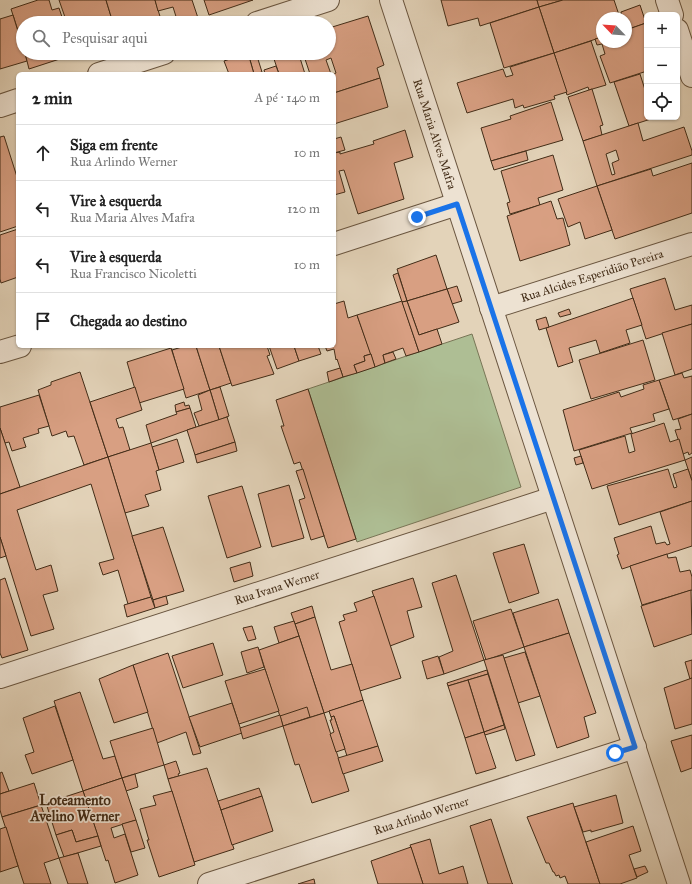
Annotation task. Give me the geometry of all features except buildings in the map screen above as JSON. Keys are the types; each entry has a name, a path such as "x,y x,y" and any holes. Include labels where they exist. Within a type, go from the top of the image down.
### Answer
{"street":[{"path":"279,16 328,0"},
{"name":"Rua Maria Alves Mafra","path":"390,0 679,884"},
{"path":"667,0 671,12"},
{"path":"680,39 692,76"},
{"path":"105,72 142,60"},
{"path":"0,106 16,101"},
{"path":"336,243 457,204"},
{"name":"Rua Alcides Esperidião Pereira","path":"491,308 692,244"},
{"path":"0,352 16,347"},
{"name":"Rua Ivana Werner","path":"0,678 553,498"},
{"name":"Rua Arlindo Werner","path":"209,884 635,747"}],"green space":[{"path":"472,334 521,487 357,542 308,389"}],"district":[{"name":"Loteamento Avelino Werner","path":"75,808"}],"route":[{"path":"417,217 457,204 635,747 615,753"}]}
